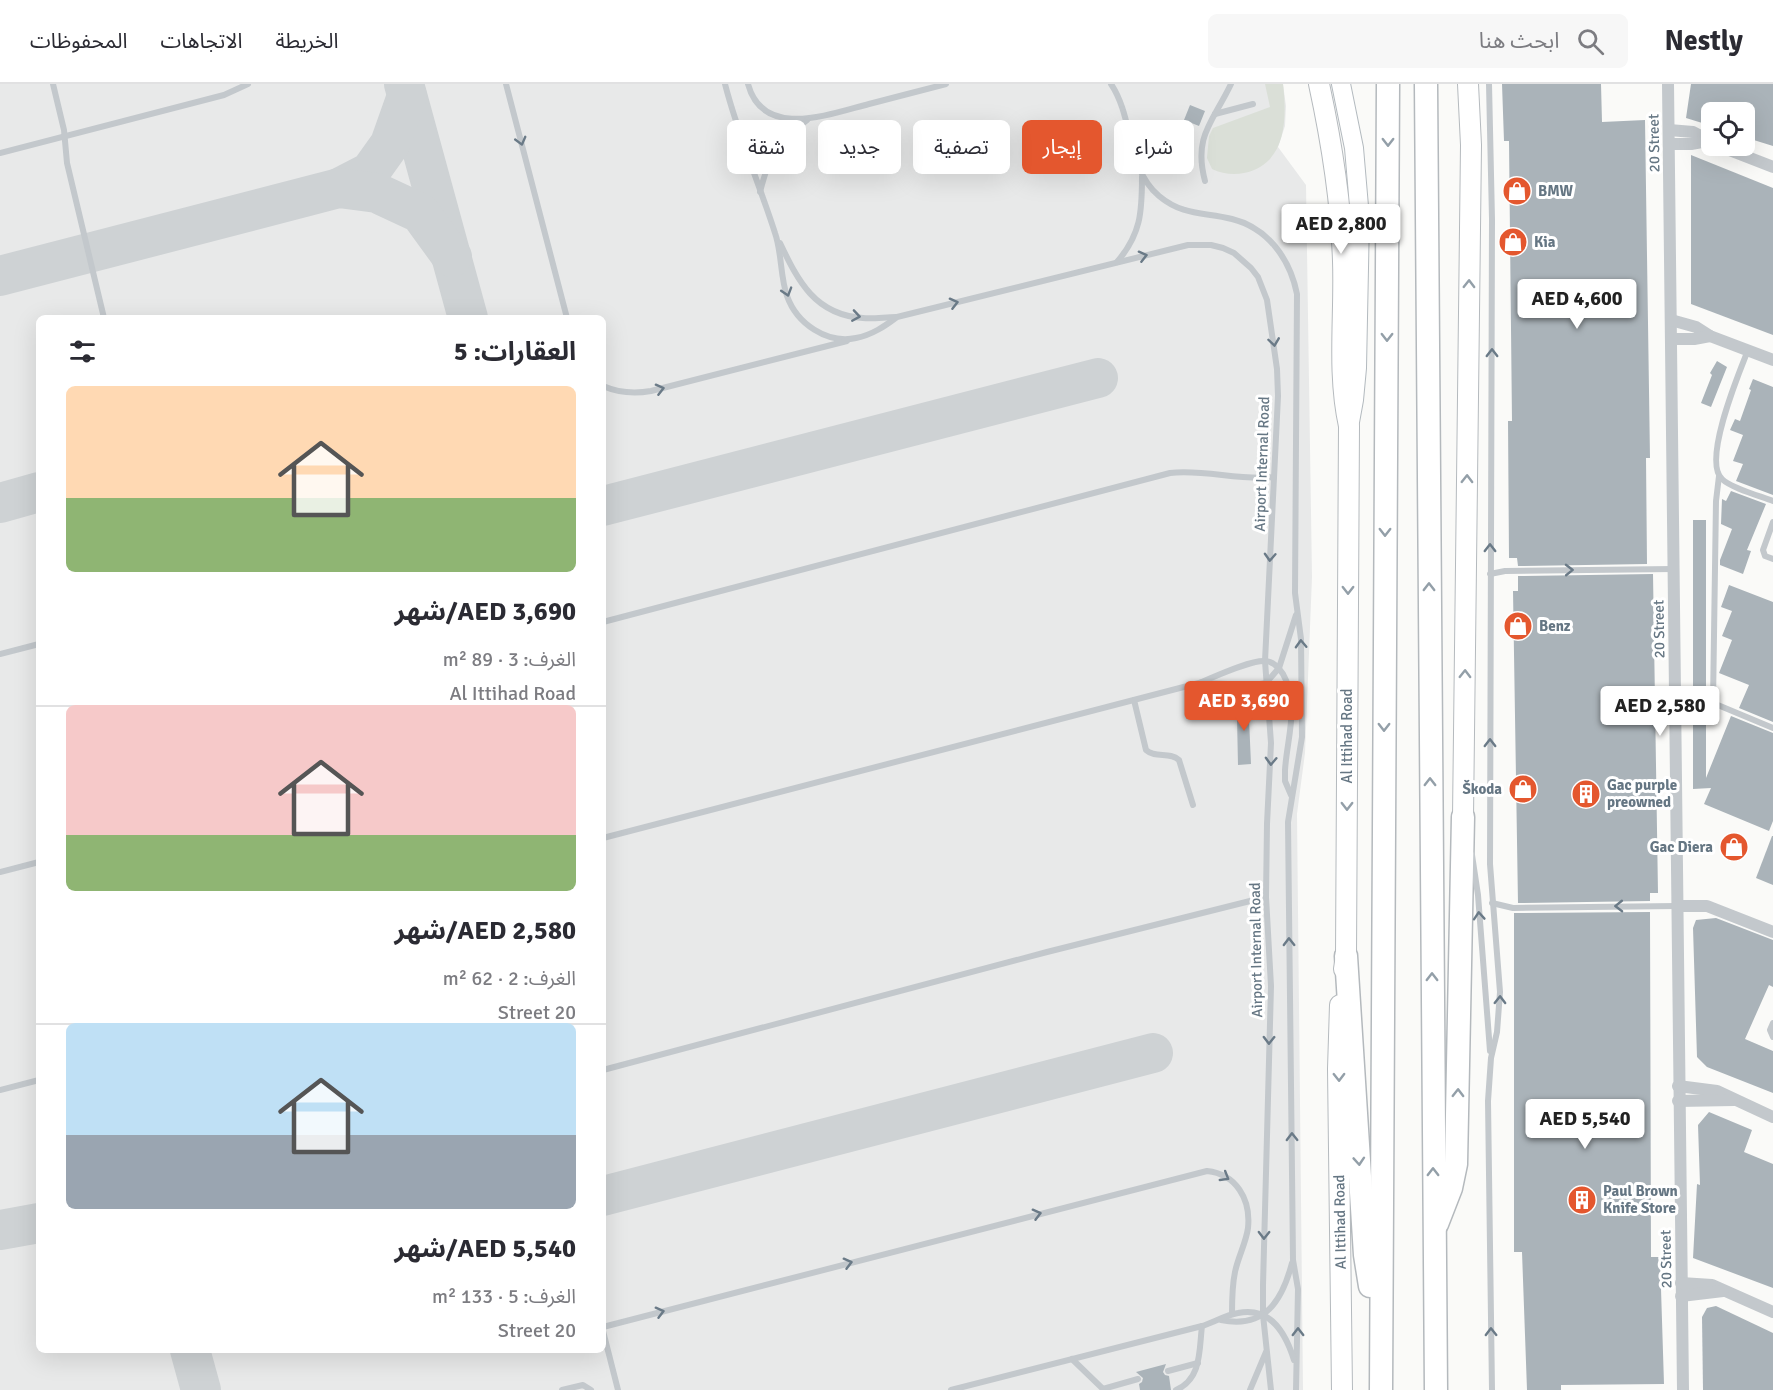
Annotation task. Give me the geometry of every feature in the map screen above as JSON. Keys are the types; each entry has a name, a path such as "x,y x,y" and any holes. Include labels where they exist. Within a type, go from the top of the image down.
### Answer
{"highway":[{"path":"1381,1390 1388,84"},
{"path":"1426,84 1436,1390"},
{"path":"1433,1231 1448,1199 1456,1164 1463,817"},
{"path":"1346,956 1365,1256 1368,1278 1380,1320"}],"main road":[{"path":"1319,84 1334,151 1339,187 1343,262 1342,380 1349,426"},
{"name":"Al Ittihad Road","path":"1341,84 1354,148 1360,218 1357,368 1349,426 1346,956 1341,994 1338,1068 1342,1390"},
{"path":"1463,817 1471,145 1468,84"}],"street":[{"name":"20 Street","path":"1668,84 1683,1390"},
{"path":"1669,130 1693,132 1701,137"},
{"path":"1669,144 1701,143"},
{"path":"1745,156 1773,167"},
{"path":"1671,320 1696,327 1710,336 1773,360"},
{"path":"1671,339 1710,336"},
{"path":"1677,906 1707,906 1773,932"},
{"path":"1678,1086 1717,1091 1773,1117"},
{"path":"1678,1101 1734,1100"},
{"path":"1681,1283 1705,1283 1773,1312"},
{"path":"1681,1296 1723,1291"}],"lane":[{"path":"53,84 67,163 103,315"},
{"path":"0,153 224,95 248,84"},
{"path":"506,84 566,315"},
{"name":"Airport Internal Road","path":"725,84 734,118 776,235 788,297 795,312 807,325 821,334 838,339 855,338 871,334 897,317 1199,244 1211,245 1234,253 1258,277 1267,300 1275,350 1278,396 1265,661 1271,743 1266,897 1271,986 1263,1315 1271,1390"},
{"path":"748,84 754,101 766,111 773,115 807,120 946,84"},
{"path":"1111,84 1122,105 1142,177 1140,220 1131,244 1117,263"},
{"path":"1205,181 1201,165 1201,148 1205,132 1231,84"},
{"path":"1489,84 1492,219 1490,864 1500,992 1500,1013 1491,1058 1488,1101 1492,1390"},
{"path":"1215,114 1253,104"},
{"path":"760,193 767,167 776,147 807,120"},
{"path":"1142,177 1158,195 1181,209 1232,219 1256,230 1284,257 1295,281 1298,307 1296,612 1301,639 1302,737 1299,766 1287,822 1293,1260 1298,1289 1296,1390"},
{"path":"776,235 796,278 809,294 825,306 843,314 862,318 897,317"},
{"path":"606,387 629,393 651,392 855,338"},
{"path":"1748,350 1721,425 1717,466 1719,476 1716,501 1713,703 1773,728"},
{"path":"606,621 1170,473 1201,472 1244,478 1274,477"},
{"path":"1719,476 1728,483 1773,501"},
{"path":"1773,522 1763,550 1765,556 1773,559"},
{"path":"1490,574 1505,571 1673,569"},
{"path":"1199,683 1254,685 1266,683 1279,668 1296,612"},
{"path":"0,654 36,645"},
{"path":"606,837 1199,683 1251,663 1265,661 1279,668 1292,699 1285,770 1285,781 1291,795"},
{"path":"1134,700 1146,750 1155,755 1173,755 1179,760 1193,805"},
{"path":"1463,817 1470,843"},
{"path":"1472,851 1478,895 1491,1058"},
{"path":"0,872 36,863"},
{"path":"606,1069 1047,952 1266,897"},
{"path":"1492,903 1513,908 1677,906"},
{"path":"1773,1023 1770,1030 1773,1037"},
{"path":"0,1090 36,1081"},
{"path":"606,1328 1207,1171 1218,1172 1238,1186 1245,1199 1248,1213 1244,1243 1234,1274 1232,1314"},
{"path":"1221,1320 1247,1321 1263,1315 1279,1299 1286,1287 1293,1260"},
{"path":"951,1390 1202,1326 1232,1314 1248,1312 1263,1315 1282,1331 1295,1364"},
{"path":"1176,1390 1193,1378 1198,1363 1202,1326"},
{"path":"606,1341 618,1390"},
{"path":"1250,1390 1267,1349"},
{"path":"1072,1359 1103,1390 1138,1379"},
{"path":"1168,1371 1198,1363"},
{"path":"561,1390 583,1385 591,1390"}],"shaded area":[{"path":"0,84 1283,84 1286,106 1285,126 1278,147 1306,185 1312,577 1305,753 1297,814 1303,1390 0,1390"},
{"path":"1265,84 1283,84 1284,125 1276,150 1269,160 1258,168 1244,173 1228,174 1212,169 1207,158 1209,136 1213,128 1270,107"}],"building":[{"path":"1502,84 1601,84 1602,122 1645,120 1650,458 1646,458 1647,564 1518,566 1517,558 1509,558 1508,421 1512,421 1509,141 1504,141"},
{"path":"1691,84 1773,84 1773,146 1755,140 1755,102 1701,102 1701,123 1686,118"},
{"path":"1190,105 1205,111 1199,126 1194,124 1194,120 1184,120"},
{"path":"1691,155 1773,188 1773,335 1691,304"},
{"path":"1717,361 1727,367 1711,407 1701,403 1712,375 1710,373"},
{"path":"1753,379 1773,387 1773,495 1736,481 1743,464 1733,461 1743,435 1730,430 1735,419 1740,421"},
{"path":"1731,491 1766,504 1747,550 1751,551 1743,574 1720,565 1732,529 1721,524 1722,499 1726,501"},
{"path":"1693,520 1706,520 1706,778 1731,716 1773,733 1773,821 1769,831 1704,804 1711,788 1693,789"},
{"name":"Gac purple preowned","path":"1653,574 1658,893 1650,893 1650,901 1518,903 1513,591 1518,591 1518,576"},
{"path":"1729,585 1773,602 1773,722 1739,708 1749,685 1719,673 1732,640 1722,636 1732,611 1721,607"},
{"path":"1248,701 1253,718 1249,719 1251,764 1238,765 1237,718 1233,705"},
{"path":"1773,836 1773,885 1756,878"},
{"path":"1650,912 1651,1257 1660,1257 1664,1384 1561,1385 1561,1390 1527,1390 1522,1252 1514,1252 1514,913"},
{"path":"1716,918 1773,940 1773,987 1769,985 1745,1039 1773,1051 1773,1093 1707,1067 1697,1057 1693,928 1696,920"},
{"path":"1709,1112 1752,1130 1744,1152 1773,1164 1773,1288 1693,1258 1697,1184 1700,1185 1698,1125"},
{"path":"1716,1306 1773,1333 1773,1390 1703,1390 1702,1317 1707,1308"},
{"path":"1166,1364 1163,1372 1169,1376 1171,1390 1140,1390 1139,1384 1143,1378 1136,1372"}],"taxiway":[{"path":"404,84 467,315"},
{"path":"339,188 370,172 390,144 407,96"},
{"path":"0,276 339,188 377,193 420,213 452,257"},
{"path":"606,505 1098,378"},
{"path":"0,503 36,493"},
{"path":"606,1195 1153,1053"},
{"path":"0,1230 36,1224"},
{"path":"191,1353 201,1390"}],"place":[{"name":"BMW","path":"1517,191"},
{"name":"Kia","path":"1513,242"},
{"name":"Benz","path":"1518,626"},
{"name":"Škoda","path":"1523,789"},
{"name":"Gac purple preowned","path":"1586,794"},
{"name":"Gac Diera","path":"1734,847"},
{"name":"Paul Brown Knife Store","path":"1582,1200"}]}
